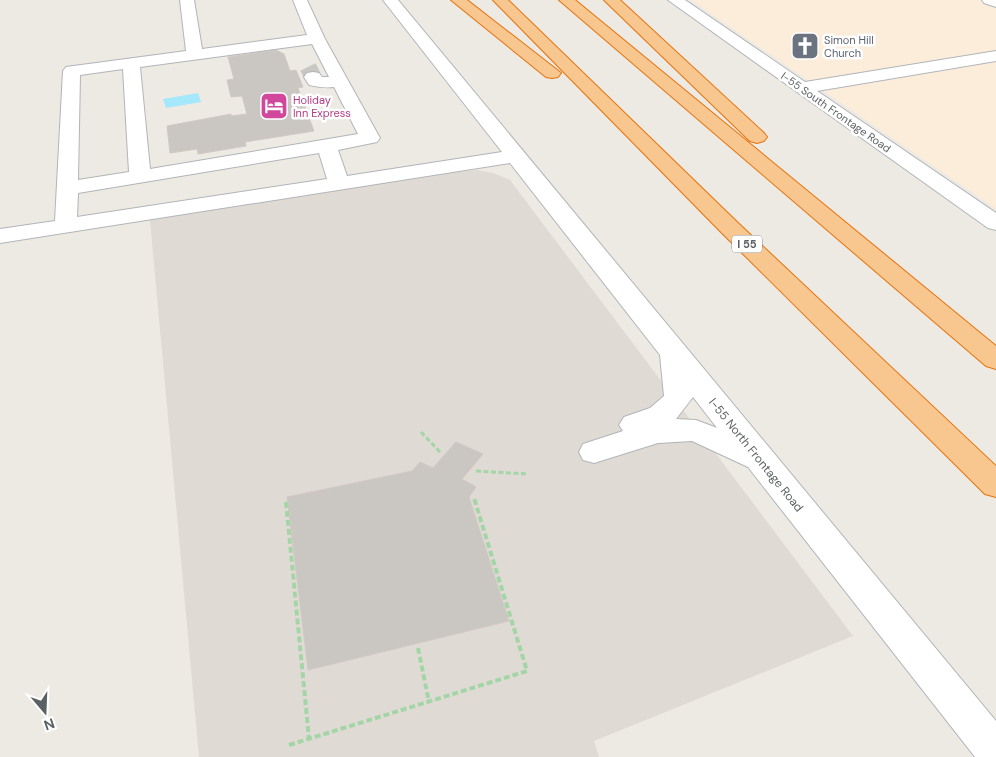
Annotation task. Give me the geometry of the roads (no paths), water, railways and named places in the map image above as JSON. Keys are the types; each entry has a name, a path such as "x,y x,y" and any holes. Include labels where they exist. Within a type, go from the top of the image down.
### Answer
{"highway":[{"path":"458,0 539,62 730,228"},
{"name":"I 55","path":"500,0 730,228 996,486"},
{"path":"566,0 996,360"},
{"path":"611,0 733,115 996,355"}],"street":[{"path":"187,0 195,55"},
{"path":"300,0 317,39 313,64 315,81 325,83 338,81"},
{"name":"I-55 North Frontage Road","path":"390,0 996,752"},
{"name":"I-55 South Frontage Road","path":"675,0 996,223"},
{"path":"989,0 996,3"},
{"path":"66,226 72,71 317,39"},
{"path":"801,88 996,56"},
{"path":"130,63 140,176"},
{"path":"68,188 370,138 338,81 313,64"},
{"path":"327,146 339,185"},
{"path":"0,236 517,156"},
{"path":"673,352 679,397 670,410 660,417 590,445 688,429 759,460"}],"water":[{"path":"198,93 201,102 166,108 163,99"}],"tunnel":[{"path":"308,67 313,77"}],"place":[{"name":"Simon Hill Church","path":"805,46"},
{"name":"Holiday Inn Express","path":"274,106"}]}
